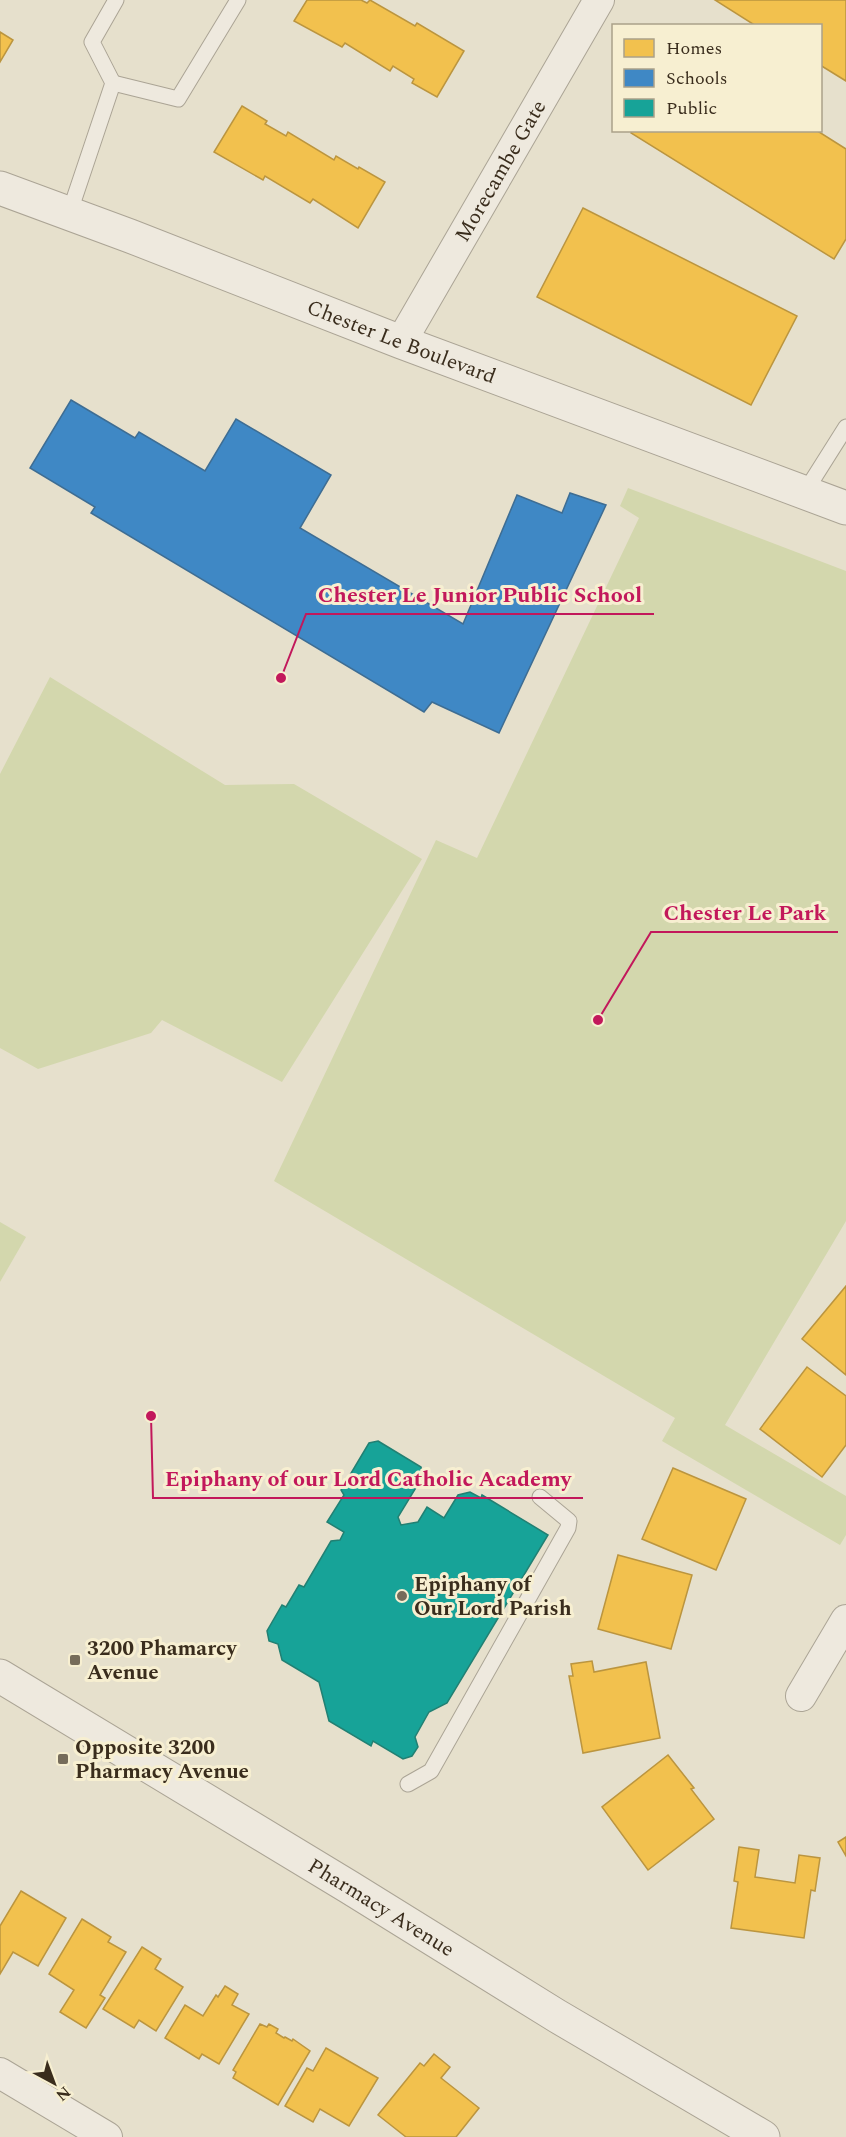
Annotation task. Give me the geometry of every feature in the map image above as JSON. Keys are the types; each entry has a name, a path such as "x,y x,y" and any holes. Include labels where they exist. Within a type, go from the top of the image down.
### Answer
{"street":[{"name":"Morecambe Gate","path":"400,342 599,0"},
{"name":"Chester Le Boulevard","path":"0,188 400,342 846,508"},
{"path":"801,1696 846,1620"},
{"name":"Pharmacy Avenue","path":"0,1676 557,2016 764,2137"},
{"path":"0,2073 107,2137"}],"lane":[{"path":"69,214 113,83 92,42 116,0"},
{"path":"113,83 178,99 238,0"},
{"path":"805,492 846,427"},
{"path":"408,1784 431,1771 568,1528 569,1521 540,1497"}],"green space":[{"path":"628,488 846,571 846,1221 725,1425 846,1496 846,1535 840,1545 662,1441 675,1418 274,1181 436,840 477,858 639,518 620,506"},
{"path":"50,677 225,785 294,784 422,859 282,1082 162,1020 151,1033 38,1069 0,1048 0,774"},
{"path":"0,1222 26,1237 0,1282"}],"building: Homes":[{"path":"307,0 361,0 367,3 370,0 415,26 417,23 464,51 437,97 412,83 414,79 393,66 390,71 345,43 342,47 294,21"},
{"path":"715,0 846,0 846,81 822,66 822,24 753,24"},
{"path":"0,32 13,40 0,62"},
{"path":"242,106 267,121 265,124 286,136 288,132 334,160 336,156 385,182 358,228 313,199 310,203 265,176 263,180 214,152"},
{"path":"819,132 846,149 846,239 834,259 631,133"},
{"path":"583,208 797,316 751,405 537,297"},
{"path":"846,1286 846,1375 802,1339"},
{"path":"807,1367 846,1396 846,1445 822,1477 760,1429"},
{"path":"673,1468 746,1499 716,1570 642,1539"},
{"path":"618,1555 692,1575 671,1649 598,1629"},
{"path":"592,1661 594,1672 646,1662 660,1738 583,1753 569,1676 573,1676 571,1664"},
{"path":"668,1755 694,1788 691,1789 714,1819 648,1870 602,1807"},
{"path":"846,1837 846,1856 838,1842"},
{"path":"739,1847 759,1850 755,1877 795,1883 799,1855 820,1858 815,1891 811,1890 804,1938 731,1928 738,1882 734,1881"},
{"path":"21,1891 66,1918 38,1966 13,1952 0,1974 0,1926"},
{"path":"82,1919 111,1937 108,1942 126,1952 100,1995 105,1998 86,2028 60,2012 74,1990 49,1974"},
{"path":"142,1947 161,1959 155,1969 183,1987 156,2031 139,2020 134,2028 103,2009"},
{"path":"225,1986 238,1994 232,2005 249,2014 219,2064 202,2054 199,2059 165,2038 185,2005 203,2016 216,1995 218,1997"},
{"path":"260,2024 267,2027 269,2024 278,2029 276,2033 292,2041 293,2039 310,2051 278,2105 233,2078 236,2072 233,2070"},
{"path":"326,2048 378,2078 349,2126 320,2109 313,2122 285,2106 307,2068 313,2071"},
{"path":"434,2054 450,2067 441,2078 479,2108 456,2137 406,2137 378,2115 420,2063 424,2066"}],"building: Schools":[{"path":"71,400 135,438 139,432 205,471 236,419 331,475 300,528 463,624 517,495 562,513 570,493 606,505 499,733 432,702 424,712 91,513 95,507 30,468"}],"building: Public":[{"name":"Epiphany of Our Lord Parish","path":"378,1441 421,1467 423,1476 398,1517 401,1525 418,1522 427,1507 444,1518 458,1495 470,1492 481,1498 482,1495 548,1535 447,1703 429,1712 415,1737 418,1747 412,1756 403,1759 373,1741 371,1746 329,1721 319,1682 282,1660 278,1644 269,1641 267,1631 282,1605 286,1607 299,1585 304,1587 331,1541 340,1540 344,1532 327,1522 344,1495 341,1490 369,1443"}],"place":[{"name":"Chester Le Junior Public School","path":"281,678"},
{"name":"Chester Le Park","path":"598,1020"},
{"name":"Epiphany of our Lord Catholic Academy","path":"151,1416"},
{"name":"Epiphany of Our Lord Parish","path":"402,1596"},
{"name":"3200 Phamarcy Avenue","path":"75,1660"},
{"name":"Opposite 3200 Pharmacy Avenue","path":"63,1759"}]}
